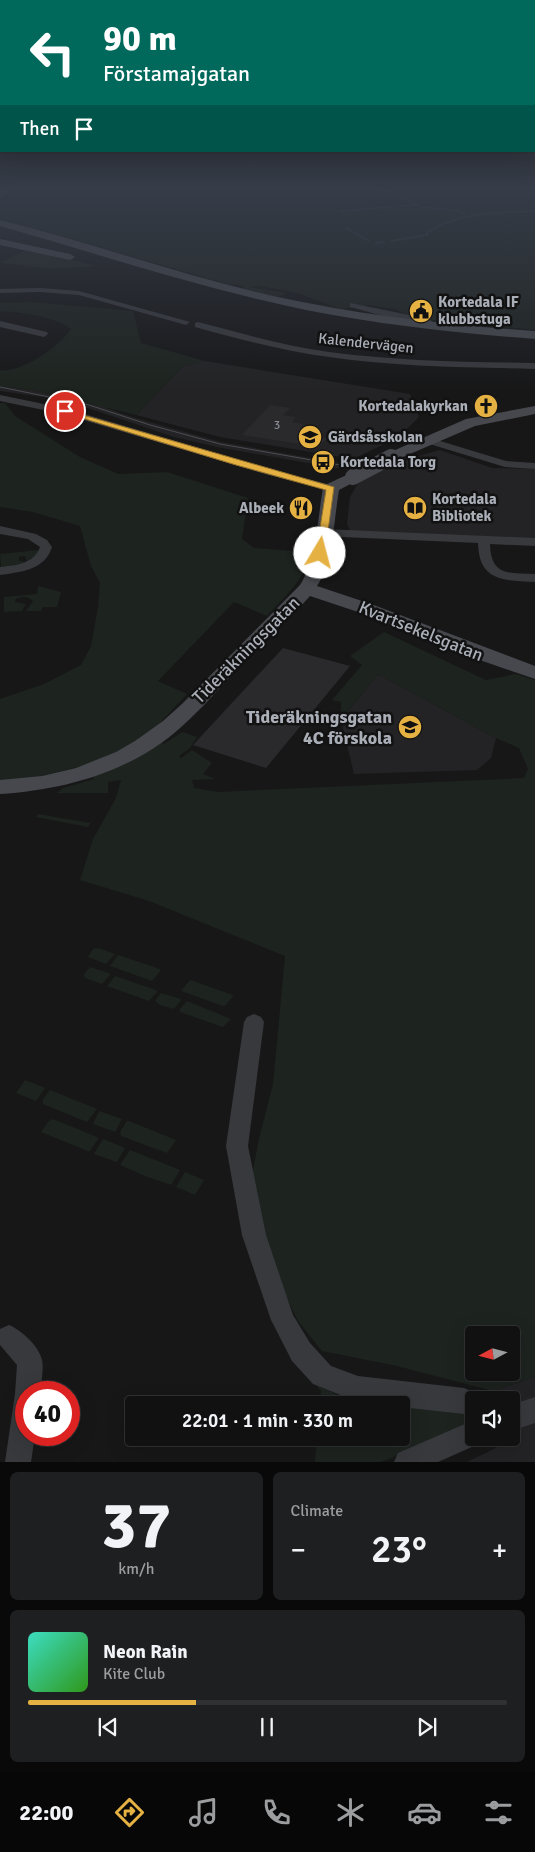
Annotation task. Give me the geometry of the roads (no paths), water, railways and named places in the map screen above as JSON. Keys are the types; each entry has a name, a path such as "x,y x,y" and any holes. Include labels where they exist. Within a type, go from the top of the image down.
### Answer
{"main road":[{"path":"59,255 279,305 375,322 476,335 535,335"},
{"path":"116,255 273,299 353,315 424,325 535,335"},
{"path":"331,488 427,440 480,419 535,410"},
{"name":"Tideräkningsgatan","path":"0,787 26,785 69,777 112,761 146,744 174,722 306,589 317,570 331,488"},
{"name":"Kvartsekelsgatan","path":"306,589 338,598 491,659 535,673"}],"street":[{"path":"0,291 40,290 79,293 186,322"},
{"path":"353,305 413,320 535,335"},
{"path":"0,324 44,334"},
{"name":"Kalendervägen","path":"198,325 277,346 348,357 406,362 535,366"},
{"path":"0,398 65,411 238,463 331,488"},
{"path":"427,440 505,464 535,466"},
{"path":"0,530 35,539 46,547 43,555 33,563 12,570 0,571"},
{"path":"323,533 535,542"},
{"path":"484,540 486,562 490,567 506,574 535,578"},
{"path":"254,1022 237,1146 254,1235 283,1320 301,1352 322,1375 358,1389 465,1401"},
{"path":"9,1338 30,1361 28,1381"},
{"path":"520,1415 535,1410"},
{"path":"407,1462 465,1437"},
{"path":"18,1462 20,1446"}],"tram line":[{"path":"0,387 89,405 150,425 220,444 363,469"}],"place":[{"name":"Kortedala IF klubbstuga","path":"421,311"},
{"name":"Kortedalakyrkan","path":"486,406"},
{"name":"Gärdsåsskolan","path":"310,437"},
{"name":"Kortedala Torg","path":"323,462"},
{"name":"Albeek","path":"301,508"},
{"name":"Kortedala Bibliotek","path":"415,508"},
{"name":"Tideräkningsgatan 4C förskola","path":"410,727"}]}
